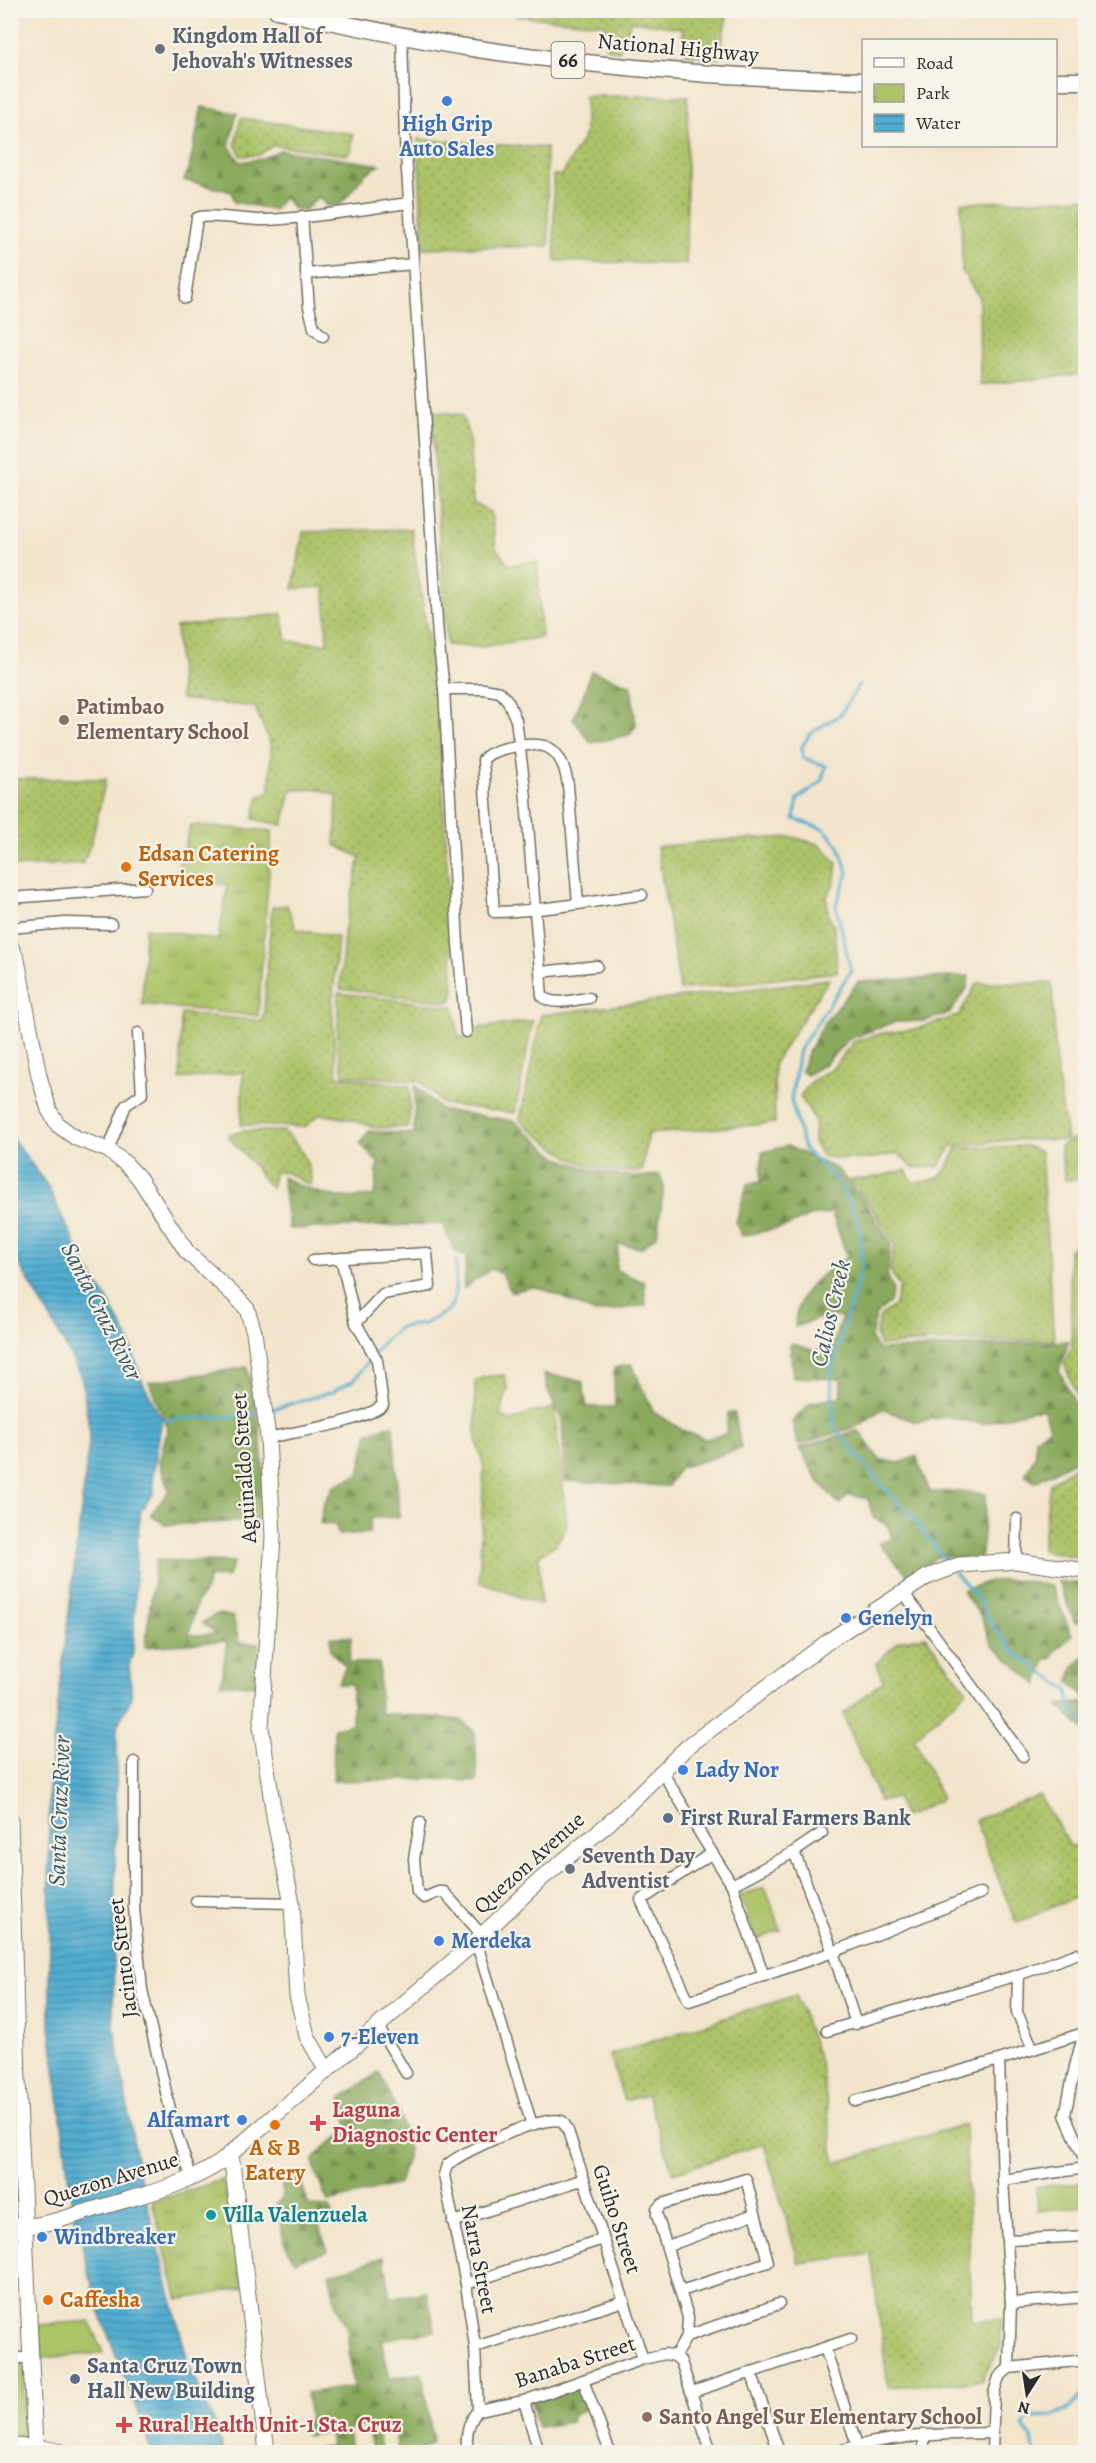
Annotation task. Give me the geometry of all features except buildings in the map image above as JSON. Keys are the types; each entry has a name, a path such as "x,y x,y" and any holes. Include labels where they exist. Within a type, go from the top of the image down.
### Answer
{"main road":[{"name":"National Highway","path":"277,10 402,36 479,49 616,66 761,78 862,81"},
{"path":"1057,81 1086,81"}],"street":[{"path":"402,36 409,203 438,637 444,689 458,945 466,1032"},
{"path":"185,298 197,218 203,215 240,220 267,220 409,203"},
{"path":"302,216 309,307 314,328 323,336"},
{"path":"306,274 413,264"},
{"path":"444,689 484,689 500,692 508,701 516,720 525,788 542,996 547,1001 589,998"},
{"path":"578,903 565,769 557,755 548,747 519,746 498,749 486,755 483,760 494,912 534,912 578,903 642,895"},
{"path":"10,898 145,888"},
{"path":"10,928 65,923 111,924"},
{"name":"Aguinaldo Street","path":"10,945 17,960 39,1077 49,1110 58,1125 76,1138 108,1150 139,1178 187,1251 247,1309 254,1332 268,1438 273,1537 261,1727 275,1822 292,1903 297,1996 307,2036 327,2071"},
{"path":"541,972 597,966"},
{"path":"108,1150 126,1105 141,1094 138,1033"},
{"path":"313,1260 427,1253 430,1286 383,1294 356,1323"},
{"path":"268,1438 376,1411 383,1404 377,1360 356,1323 341,1258"},
{"path":"1016,1562 1017,1519"},
{"name":"Quezon Avenue","path":"18,2228 61,2219 176,2186 209,2170 231,2154 327,2071 479,1938 540,1880 609,1823 687,1747 830,1640 903,1592 939,1571 959,1565 1016,1562 1086,1571"},
{"path":"903,1592 1023,1756"},
{"name":"Jacinto Street","path":"134,1762 134,1908 143,1996 174,2126 192,2179"},
{"path":"661,1770 732,1886 764,1976"},
{"path":"10,1819 18,2228 31,2358 35,2447"},
{"path":"420,1822 414,1859 417,1892 424,1898 444,1892 479,1938 532,2125"},
{"path":"732,1886 794,1852 822,1833"},
{"path":"794,1852 833,1952 856,2024"},
{"path":"712,1853 641,1900 689,2001 833,1952 981,1893"},
{"path":"196,1901 292,1903"},
{"path":"827,2031 1018,1975 1076,1954"},
{"path":"1018,1975 1017,2012 1033,2049"},
{"path":"377,2025 406,2073"},
{"path":"855,2101 1084,2033 1065,2115 1086,2165 1003,2180"},
{"path":"999,2060 1003,2180 1011,2303 1010,2368"},
{"name":"Guiho Street","path":"532,2125 555,2119 562,2121 567,2128 643,2359"},
{"name":"Narra Street","path":"468,2452 468,2432 472,2417 478,2410 475,2347 466,2284 444,2175 447,2165 470,2150 532,2125"},
{"path":"231,2154 267,2452"},
{"path":"453,2222 584,2179"},
{"path":"681,2291 768,2262 746,2179 662,2204 657,2209 688,2317 687,2336 678,2359 692,2392 711,2452"},
{"path":"668,2246 754,2214"},
{"path":"1008,2240 1086,2236"},
{"path":"466,2284 603,2239"},
{"path":"1011,2303 1086,2297"},
{"path":"475,2347 624,2301"},
{"path":"687,2336 779,2304"},
{"path":"692,2392 851,2338"},
{"path":"825,2348 857,2449"},
{"name":"Banaba Street","path":"478,2410 524,2401 643,2359 665,2354 678,2359"},
{"path":"10,2358 31,2358"},
{"path":"992,2452 994,2394 999,2377 1010,2368 1086,2360"},
{"path":"751,2372 779,2452"},
{"path":"583,2380 610,2452"},
{"path":"524,2401 539,2452"},
{"path":"836,2452 924,2434 993,2433"},
{"path":"924,2434 924,2452"},
{"path":"10,2446 35,2447 63,2452"}],"green space":[{"path":"515,10 728,11 719,58 686,54 682,28 631,21 619,51 606,48 605,24 516,16"},
{"path":"585,96 688,96 686,264 555,261 553,175 562,175 585,134"},
{"path":"202,107 237,113 229,146 240,162 261,159 281,150 380,165 365,174 340,205 327,206 318,197 305,210 293,209 284,196 274,210 234,202 232,192 184,180 189,169"},
{"path":"241,118 353,134 351,152 346,155 274,145 259,155 241,156 235,144"},
{"path":"418,139 546,148 549,246 423,248"},
{"path":"1085,198 1085,374 980,385 979,297 962,271 961,203"},
{"path":"431,411 462,415 469,437 473,503 491,512 496,548 509,565 537,561 542,637 480,647 447,645"},
{"path":"411,529 438,701 454,994 450,1002 340,989 344,933 360,857 335,845 337,796 319,789 291,790 283,825 253,819 259,796 270,791 271,746 255,707 181,699 176,627 282,614 287,641 327,644 325,587 293,589 303,532"},
{"path":"591,671 631,685 636,725 629,735 591,743 573,719"},
{"path":"11,779 106,779 92,840 83,863 11,867"},
{"path":"191,825 272,831 258,1016 142,1004 145,928 218,940 228,885 175,878"},
{"path":"793,837 821,845 837,863 835,881 827,897 828,914 834,925 837,972 680,990 657,847 710,841"},
{"path":"287,905 296,929 338,937 332,1007 337,1076 410,1086 409,1127 377,1128 349,1119 320,1114 305,1127 241,1125 243,1072 180,1079 181,1013 263,1021 272,907"},
{"path":"969,976 967,988 950,1013 925,1021 895,1022 849,1039 826,1063 807,1075 801,1071 810,1048 825,1022 858,982"},
{"path":"829,979 774,1063 775,1123 648,1134 642,1171 623,1171 606,1170 575,1160 548,1143 520,1120 541,1015"},
{"path":"977,983 1052,983 1056,1064 1067,1140 1011,1140 952,1146 938,1167 913,1168 898,1153 860,1159 823,1156 814,1142 815,1120 800,1096 812,1081 834,1067 853,1042 883,1033 916,1029 959,1015"},
{"path":"338,993 454,1007 459,1039 478,1028 533,1021 515,1113 443,1104 420,1081 343,1075 338,1046"},
{"path":"415,1085 441,1110 515,1121 558,1158 596,1171 635,1177 660,1175 664,1187 657,1235 641,1248 618,1244 616,1270 644,1282 646,1305 595,1313 546,1290 532,1287 511,1292 502,1274 491,1269 464,1288 466,1256 455,1252 442,1224 289,1229 282,1177 327,1195 350,1198 375,1195 378,1163 360,1143 369,1131 414,1134"},
{"path":"244,1131 284,1131 303,1154 312,1182 309,1185 288,1173 275,1171 271,1188 228,1135"},
{"path":"1075,1138 1085,1138 1085,1179 1065,1180 1060,1146"},
{"path":"787,1146 837,1169 863,1200 891,1244 887,1274 893,1289 890,1302 876,1314 871,1338 878,1350 1069,1341 1059,1370 1085,1425 1084,1455 1035,1482 1025,1475 1035,1456 1035,1439 1050,1428 1044,1410 1032,1410 983,1424 945,1417 916,1422 882,1409 860,1425 798,1445 792,1422 811,1403 841,1396 841,1379 793,1377 790,1343 815,1351 833,1344 842,1317 826,1316 795,1327 796,1314 800,1302 811,1285 847,1257 832,1213 809,1216 788,1226 742,1236 736,1223 747,1184 761,1182 762,1152"},
{"path":"1026,1146 1041,1152 1054,1340 927,1342 880,1346 876,1335 880,1316 894,1306 900,1287 890,1270 895,1244 850,1180 867,1179 906,1170 913,1182 923,1182 937,1178 945,1170 957,1148"},
{"path":"1085,1239 1085,1416 1064,1363 1072,1347 1069,1250"},
{"path":"631,1364 654,1412 682,1430 705,1439 726,1434 728,1413 735,1413 741,1449 679,1468 668,1486 565,1481 562,1421 549,1394 544,1374 582,1381 587,1407 615,1407 614,1368"},
{"path":"247,1367 259,1422 268,1520 166,1525 150,1515 169,1491 159,1462 168,1428 149,1382"},
{"path":"504,1375 508,1389 500,1415 512,1421 530,1413 554,1408 567,1526 556,1545 539,1555 541,1605 479,1581 484,1467 476,1439 475,1382 483,1377"},
{"path":"393,1424 399,1517 371,1518 369,1533 338,1535 336,1525 320,1523 324,1503 334,1485 359,1475 368,1433"},
{"path":"858,1430 879,1459 899,1463 917,1456 930,1492 962,1491 986,1494 981,1558 937,1557 909,1576 878,1543 892,1539 888,1525 874,1519 868,1499 849,1495 839,1504 819,1482 799,1448"},
{"path":"1085,1460 1085,1559 1042,1550 1050,1483"},
{"path":"156,1560 234,1562 227,1578 209,1577 206,1590 197,1602 189,1635 217,1634 202,1623 218,1613 233,1617 239,1643 259,1643 257,1685 221,1684 227,1641 145,1647"},
{"path":"1019,1580 1051,1586 1072,1635 1054,1652 1052,1658 1045,1660 1038,1685 993,1646 981,1616 962,1591 989,1581"},
{"path":"1058,1582 1085,1583 1085,1621 1075,1623"},
{"path":"925,1636 967,1691 914,1738 942,1799 905,1817 896,1798 880,1802 843,1714 883,1681 876,1664 899,1641"},
{"path":"331,1637 351,1637 349,1663 379,1663 380,1713 461,1720 475,1732 477,1782 450,1779 333,1781 334,1728 352,1724 352,1684 338,1684 346,1666 331,1652"},
{"path":"1085,1655 1085,1697 1069,1681 1074,1667"},
{"path":"1086,1702 1085,1731 1058,1705"},
{"path":"1039,1795 1071,1847 1085,1839 1085,1902 1081,1895 1016,1923 975,1820"},
{"path":"765,1887 781,1930 756,1940 740,1896"},
{"path":"796,1995 821,2065 835,2163 965,2124 972,2321 1001,2319 1001,2347 981,2381 888,2387 871,2254 799,2263 764,2144 673,2173 647,2095 624,2101 610,2055"},
{"path":"379,2072 401,2119 409,2150 399,2184 328,2202 316,2174 314,2159 325,2147 349,2130 341,2098"},
{"path":"300,2179 309,2206 329,2207 332,2213 316,2218 328,2251 295,2261 285,2244 276,2204 282,2198 282,2185"},
{"path":"222,2180 228,2197 243,2288 178,2300 152,2202"},
{"path":"1080,2183 1082,2206 1038,2211 1036,2187"},
{"path":"384,2257 391,2298 427,2292 435,2331 381,2340 390,2378 422,2373 433,2442 415,2452 398,2452 395,2431 377,2432 382,2452 373,2452 367,2426 348,2430 351,2452 283,2452 331,2446 329,2432 306,2436 304,2421 310,2418 306,2393 353,2387 347,2329 336,2303 329,2274"},
{"path":"90,2321 103,2353 41,2358 39,2325"},
{"path":"10,2362 22,2364 24,2370 24,2429 20,2435 13,2438 11,2438"},
{"path":"580,2384 588,2408 573,2414 571,2422 538,2427 531,2402"}],"water":[{"name":"Santa Cruz River","path":"10,1135 47,1185 86,1266 109,1302 130,1342 141,1379 162,1419 153,1475 154,1493 141,1510 137,1541 133,1653 129,1665 132,1697 117,1726 113,2021 138,2169 188,2362 214,2421 223,2452 151,2452 98,2308 72,2206 50,2027 49,1780 90,1434 82,1379 55,1326 11,1250"}],"waterway":[{"name":"Calios Creek","path":"859,684 841,714 811,733 802,746 803,758 826,766 821,782 798,799 794,819 824,829 839,846 848,873 836,905 851,971 799,1050 791,1099 804,1149 840,1184 859,1222 862,1266 831,1373 834,1427 886,1491 909,1513 947,1563"},
{"path":"269,1410 332,1392 354,1380 383,1342 400,1327 424,1324 446,1312 452,1305 455,1295 456,1261"},
{"path":"158,1420 245,1416 259,1412"},
{"name":"Calios Creek","path":"955,1573 975,1594 993,1626 1016,1654 1068,1690 1070,1708 1086,1722"},
{"name":"Calios Creek","path":"1034,2452 1032,2438 1023,2427 1028,2417 1051,2416 1066,2410 1086,2393"}],"place":[{"name":"Kingdom Hall of Jehovah's Witnesses","path":"160,49"},
{"name":"High Grip Auto Sales","path":"447,101"},
{"name":"Patimbao Elementary School","path":"64,720"},
{"name":"Edsan Catering Services","path":"126,867"},
{"name":"Genelyn","path":"846,1618"},
{"name":"Lady Nor","path":"683,1770"},
{"name":"First Rural Farmers Bank","path":"668,1818"},
{"name":"Seventh Day Adventist","path":"570,1869"},
{"name":"Merdeka","path":"439,1941"},
{"name":"7-Eleven","path":"329,2037"},
{"name":"Alfamart","path":"242,2120"},
{"name":"Laguna Diagnostic Center","path":"318,2123"},
{"name":"A & B Eatery","path":"275,2125"},
{"name":"Villa Valenzuela","path":"211,2215"},
{"name":"Windbreaker","path":"42,2237"},
{"name":"Caffesha","path":"48,2300"},
{"name":"Santa Cruz Town Hall New Building","path":"75,2379"},
{"name":"Santo Angel Sur Elementary School","path":"647,2417"},
{"name":"Rural Health Unit-1 Sta. Cruz","path":"124,2425"}]}
